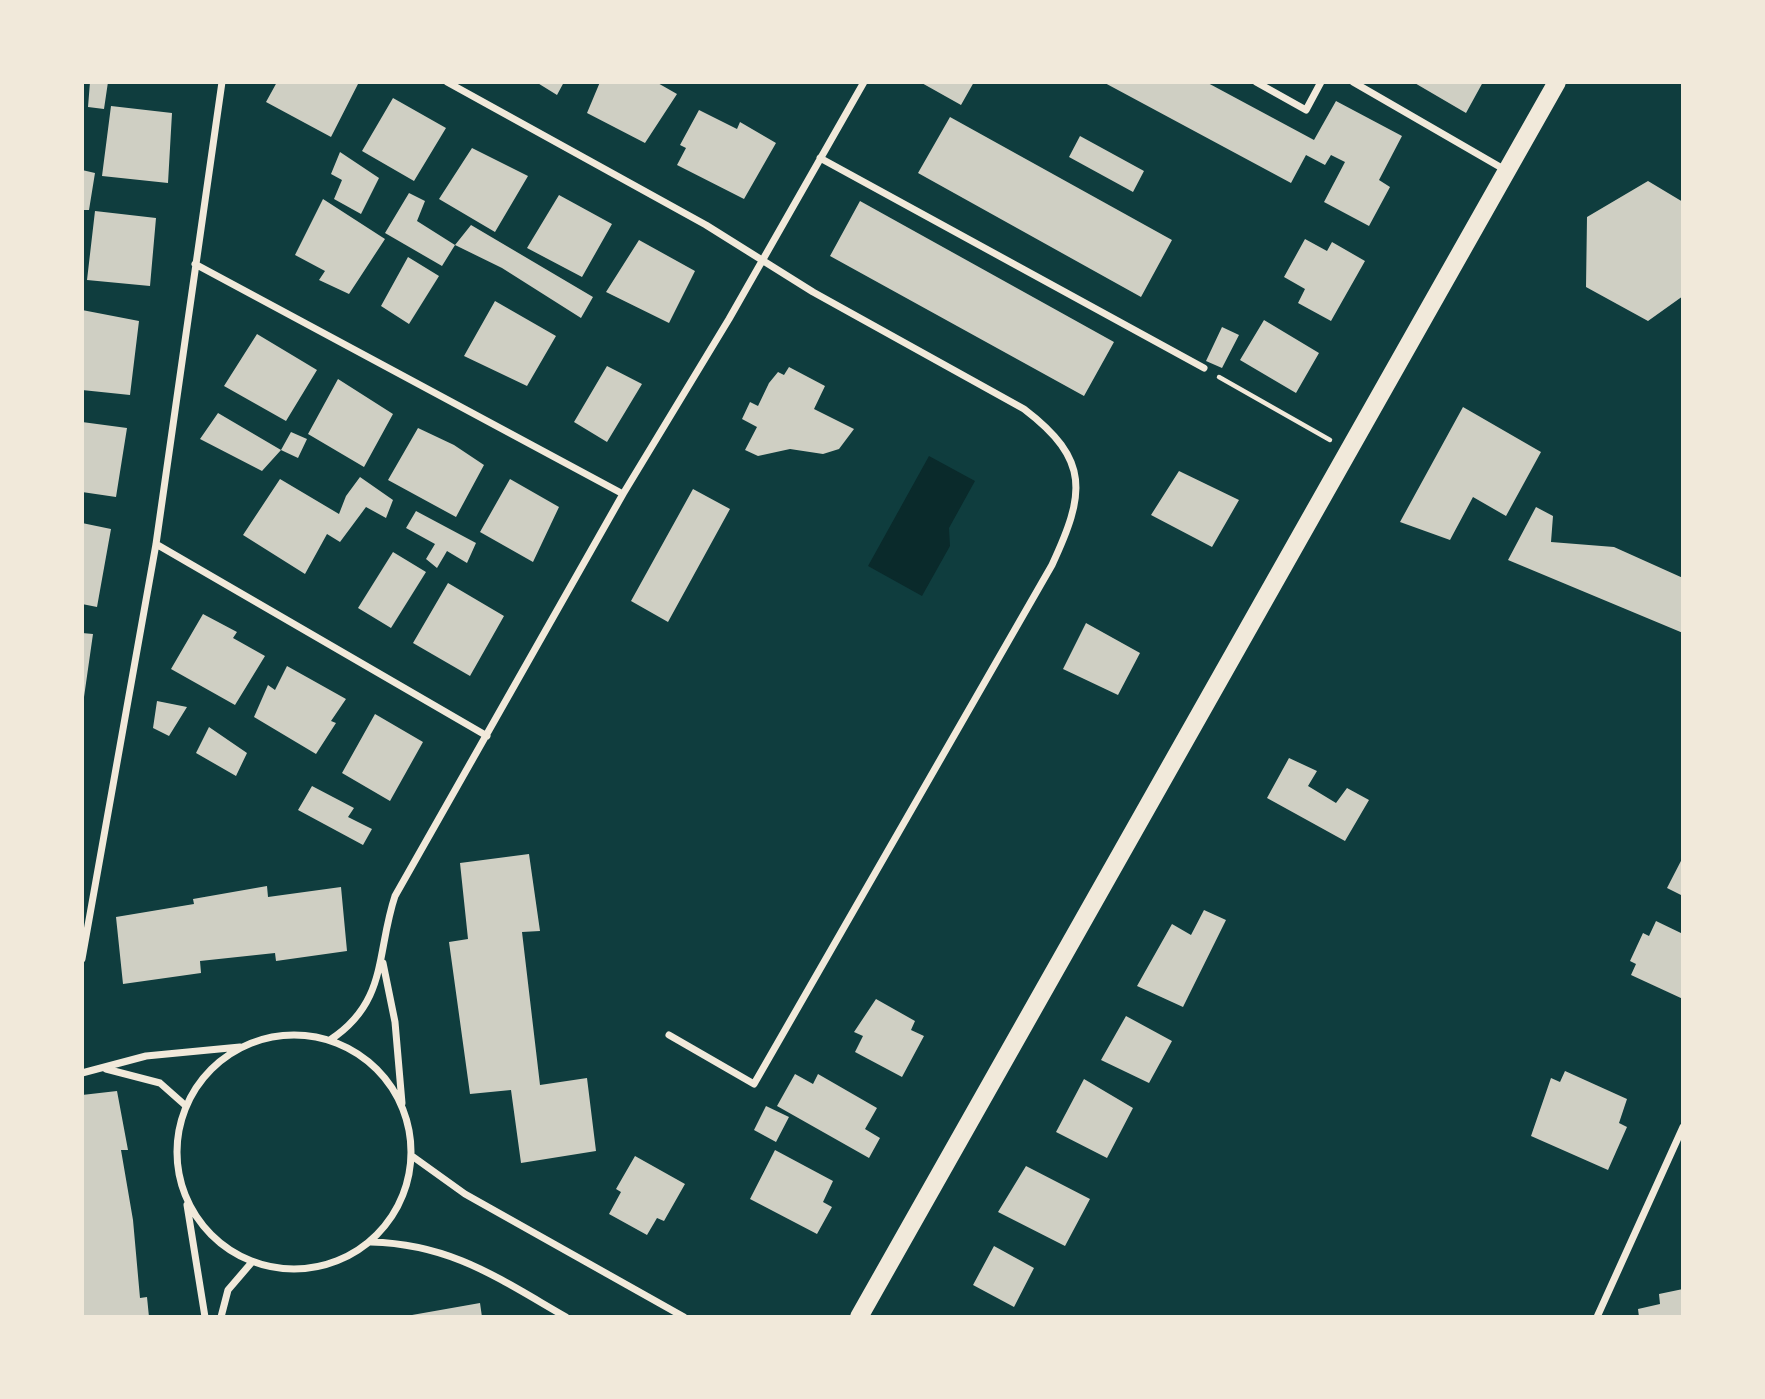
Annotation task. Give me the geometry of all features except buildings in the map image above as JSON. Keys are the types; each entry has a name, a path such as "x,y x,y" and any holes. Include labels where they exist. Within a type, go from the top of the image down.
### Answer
{"main road":[{"path":"859,1317 1557,82"}],"street":[{"path":"82,959 156,544 222,82"},
{"path":"447,82 706,225 761,260 1024,409 1052,430 1073,461 1077,494 1070,527 1052,565 754,1084 669,1035"},
{"path":"330,1040 348,1028 362,1013 374,990 382,958 384,928 395,896 623,494 864,82"},
{"path":"1256,82 1306,110 1321,82"},
{"path":"1353,82 1507,172"},
{"path":"820,158 1204,368"},
{"path":"195,264 623,494"},
{"path":"156,544 487,736"},
{"path":"382,958 395,1022 402,1107"},
{"path":"82,1073 146,1056 241,1047 270,1037 300,1034 330,1040 361,1055 386,1077 402,1107 410,1131 412,1156 406,1188 392,1217 370,1242 344,1259 314,1268 282,1269 252,1262 225,1248 203,1227 187,1201"},
{"path":"205,1317 187,1201 177,1170 178,1137 186,1106 200,1082 218,1062 241,1047"},
{"path":"105,1069 160,1083 186,1106"},
{"path":"1597,1317 1682,1131"},
{"path":"412,1156 465,1194 684,1317"},
{"path":"370,1242 404,1243 437,1250 478,1267 566,1317"},
{"path":"221,1317 228,1290 252,1262"}],"path":[{"path":"1204,368 1349,450"}],"water":[{"path":"929,456 975,481 949,528 950,546 922,596 868,566"}]}
